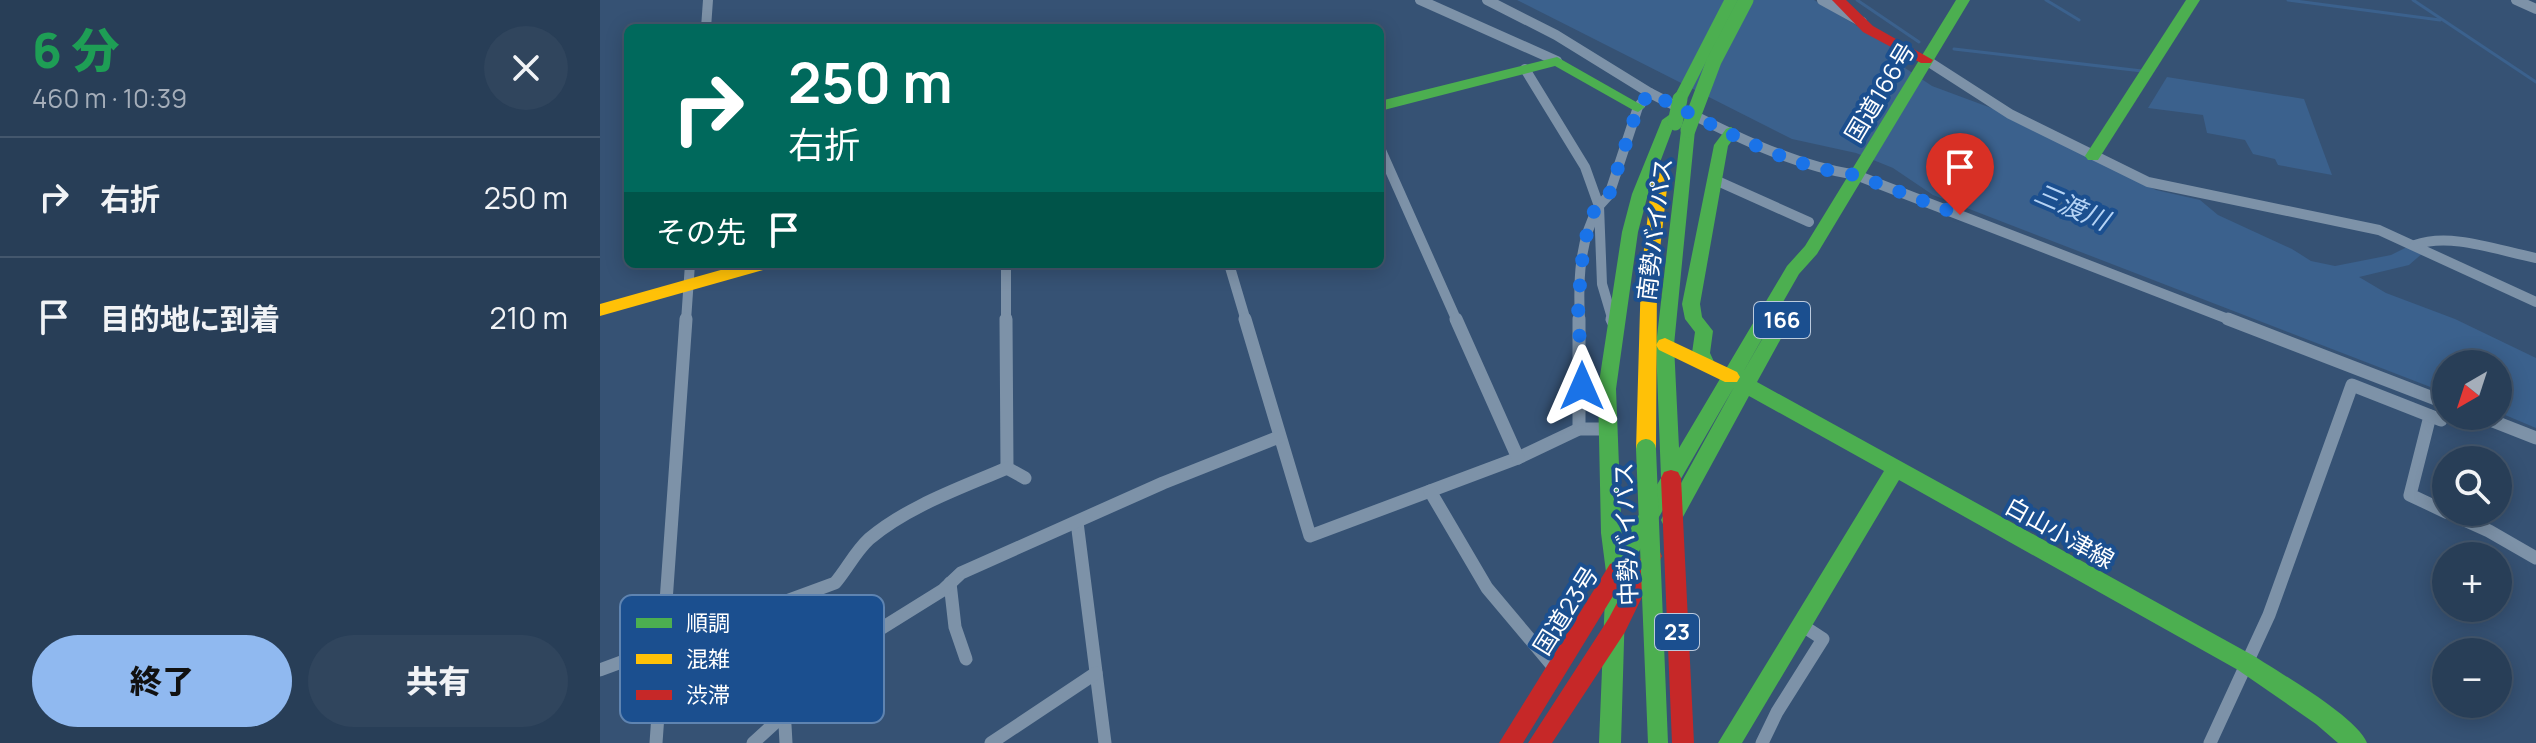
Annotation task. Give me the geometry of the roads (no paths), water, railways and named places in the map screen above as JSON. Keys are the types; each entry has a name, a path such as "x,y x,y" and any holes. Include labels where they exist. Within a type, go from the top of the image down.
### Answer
{"main road":[{"name":"中勢バイパス","path":"1658,743 1646,449 1651,275 1675,160 1680,99 1731,0"},
{"name":"南勢バイパス","path":"1670,477 1669,347 1677,124 1746,0"},
{"path":"1839,0 1862,22 1926,60"},
{"name":"国道166号","path":"1739,382 1793,270 1811,250 1963,0"},
{"path":"2093,156 2193,0"},
{"path":"1384,105 1557,61 1644,100"},
{"name":"23","path":"1610,743 1617,625 1607,389 1630,232 1640,194 1677,124"},
{"path":"1706,364 1701,353 1704,331 1694,319 1691,304 1713,179 1721,145 1731,132"},
{"path":"600,310 750,268"},
{"path":"1669,347 1692,346 1703,340"},
{"name":"白山小津線","path":"1669,347 1739,382 2246,663 2324,716 2356,743"},
{"name":"国道23号","path":"1510,743 1616,572 1670,477 1739,382"},
{"name":"国道23号","path":"1539,743 1617,625 1739,382"},
{"path":"1729,743 1896,468"},
{"name":"23","path":"1670,477 1683,743"},
{"name":"23","path":"1572,643 1599,586 1611,533"}],"street":[{"path":"706,24 708,0"},
{"path":"1420,0 1557,61"},
{"path":"1487,0 1556,35 1644,100 1731,132 1788,158 1856,175 2432,397"},
{"path":"1822,0 1845,16 1862,22"},
{"path":"2516,0 2536,9"},
{"path":"1926,60 2010,114 2158,185 2379,230 2536,302"},
{"path":"1525,69 1585,167 1604,217 1600,252 1602,299 1616,326"},
{"path":"1579,429 1582,344 1578,306 1583,252 1591,215 1609,195 1644,100"},
{"path":"1384,157 1518,458"},
{"path":"1713,179 1725,181 1809,222"},
{"path":"2415,245 2425,240 2456,243 2536,258"},
{"path":"667,595 690,268"},
{"path":"1006,268 1007,468"},
{"path":"1230,268 1310,536 1518,458 1579,429 1607,429"},
{"path":"2210,743 2269,615 2352,385 2430,416 2410,495 2432,505"},
{"path":"2512,429 2536,438"},
{"path":"884,626 961,573 1036,537 1279,437"},
{"path":"1007,468 1025,478"},
{"path":"802,595 835,583 849,568 856,552 892,524 920,507 1007,468"},
{"path":"1430,491 1487,588 1556,670"},
{"path":"1077,522 1105,743"},
{"path":"2478,526 2536,558"},
{"path":"950,583 955,627 966,659"},
{"path":"1762,743 1777,712 1823,639 1800,624"},
{"path":"600,670 620,662"},
{"path":"991,743 1096,673"},
{"path":"656,743 657,723"},
{"path":"753,743 774,723"},
{"path":"784,723 786,743"}],"water":[{"name":"三渡川","path":"1517,0 1814,0 1906,55 1909,62 1905,68 1932,86 1994,109 2156,190 2200,200 2218,215 2311,261 2335,266 2391,255 2409,246 2424,252 2409,265 2359,277 2386,293 2455,319 2536,358 2536,428 2512,418 2512,350 2432,350 2432,388 1933,195 1893,168 1856,153 1792,139"},
{"path":"2167,77 2304,99 2332,175 2278,165 2275,159 2253,154 2245,140 2207,133 2203,115 2148,108"}],"waterway":[{"path":"1857,0 1919,42"},
{"path":"2046,0 2079,20"},
{"path":"2288,0 2440,20"},
{"path":"2413,0 2536,82"},
{"path":"1954,49 2142,71"}]}
